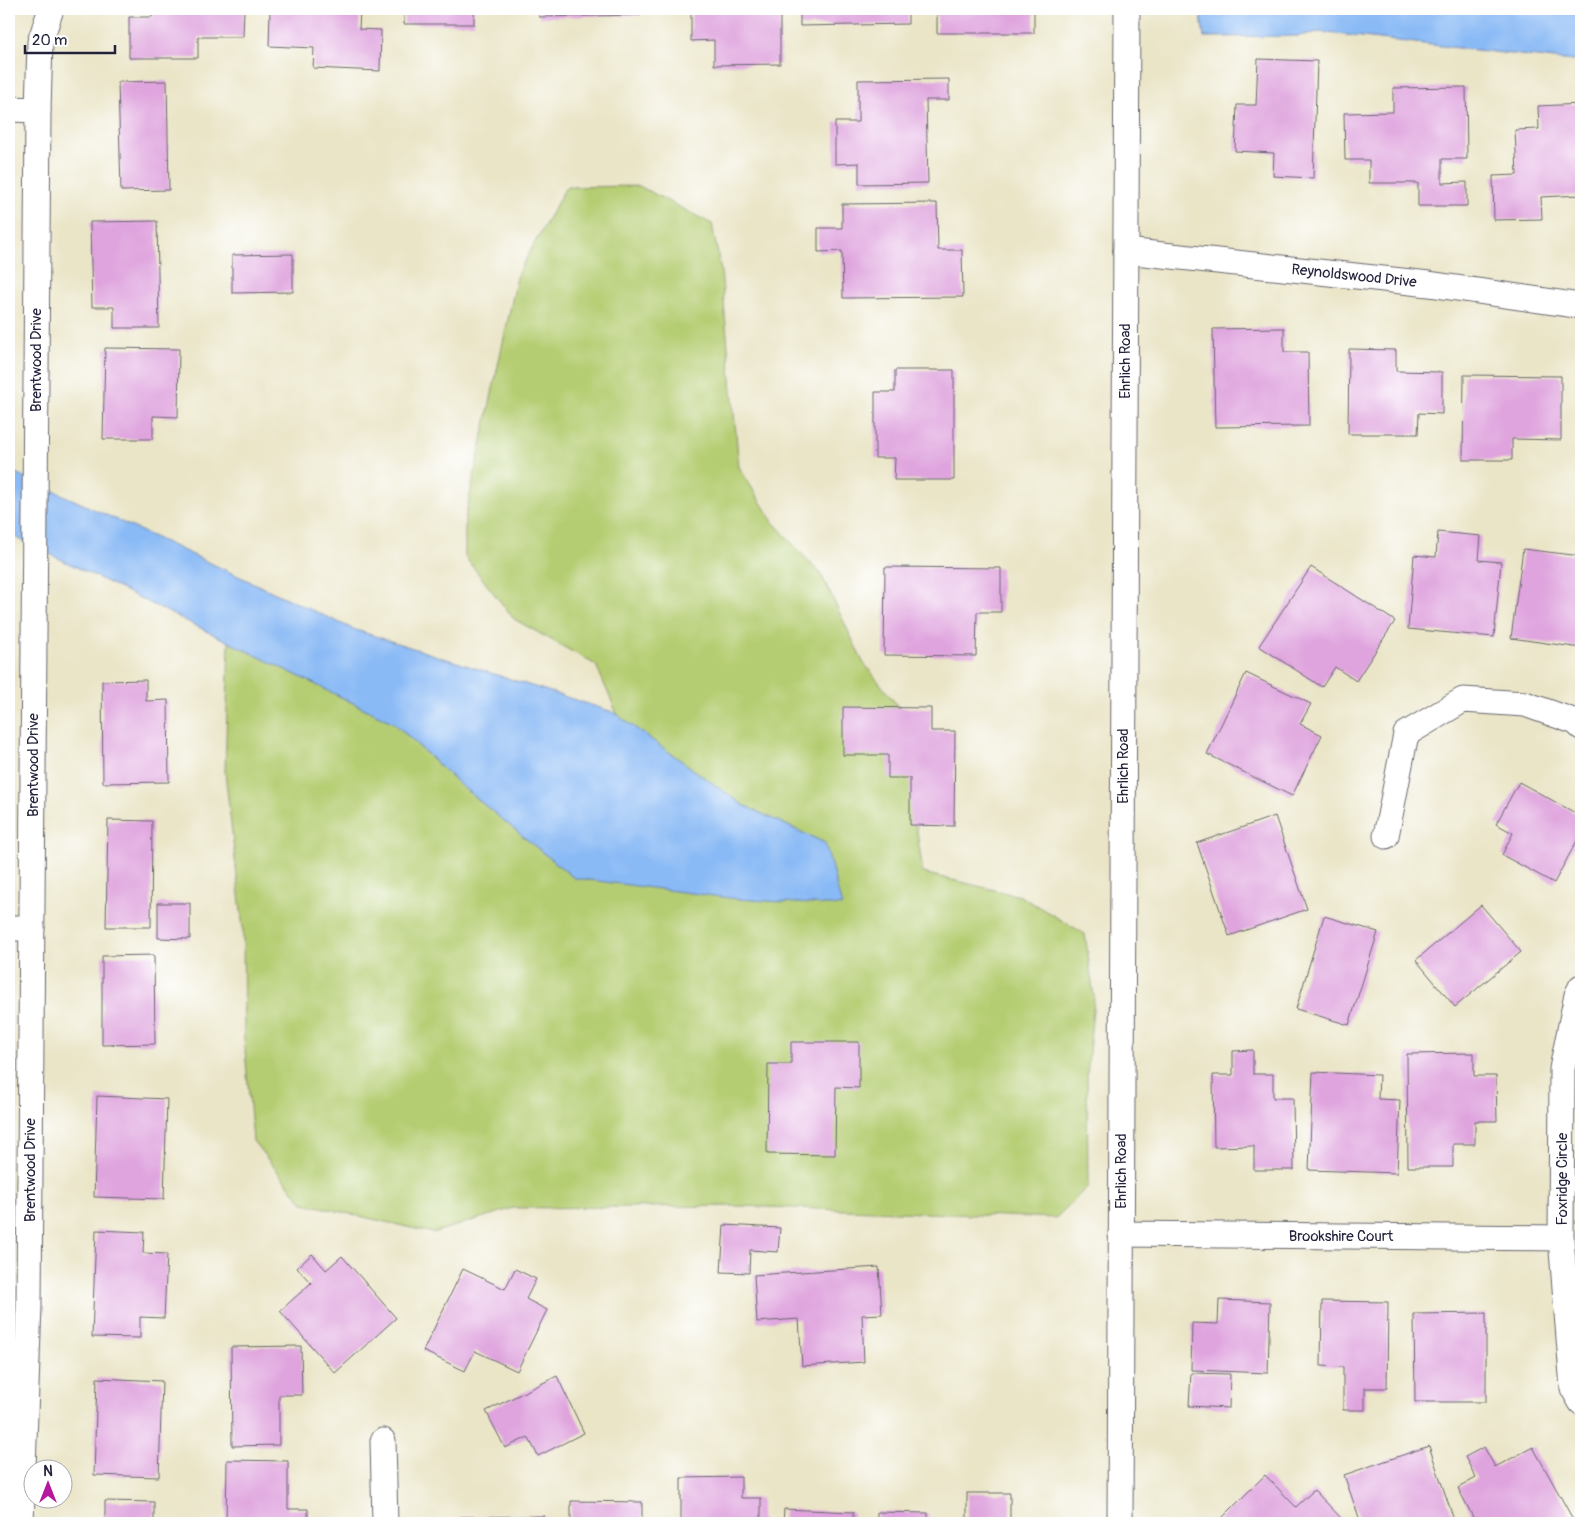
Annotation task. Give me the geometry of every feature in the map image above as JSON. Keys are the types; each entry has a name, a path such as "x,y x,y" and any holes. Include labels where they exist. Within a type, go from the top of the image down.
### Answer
{"street":[{"name":"Brentwood Drive","path":"21,1523 19,1305 20,928 40,42 51,9"},
{"name":"Ehrlich Road","path":"1120,1523 1127,9"},
{"path":"9,109 38,110"},
{"name":"Reynoldswood Drive","path":"1126,251 1429,284 1581,306"},
{"path":"1386,836 1406,734 1463,700 1525,704 1576,722 1581,727"},
{"name":"Foxridge Circle","path":"1581,987 1577,995 1562,1069 1561,1238 1573,1388 1581,1402"},
{"name":"Brookshire Court","path":"1121,1234 1561,1238"},
{"path":"383,1441 385,1523"}],"green space":[{"path":"639,186 712,224 721,271 739,467 773,522 822,576 863,662 912,724 914,811 923,873 1020,896 1085,934 1094,997 1087,1076 1088,1186 1056,1218 740,1206 513,1208 433,1233 303,1203 253,1141 244,1039 243,929 225,772 229,642 394,723 460,785 574,878 639,885 825,843 743,805 618,716 596,665 514,619 465,557 465,518 518,273 566,187"}],"water":[{"path":"1200,9 1581,9 1581,62 1319,32 1298,36 1204,37"},
{"path":"9,470 353,629 613,712 743,805 825,843 842,906 737,899 574,878 460,785 394,723 9,534"}],"building":[{"path":"152,9 244,9 243,37 198,37 198,58 129,58 129,17 152,17"},
{"path":"270,9 360,9 359,29 381,30 380,71 313,68 314,48 269,46"},
{"path":"404,9 474,9 474,24 404,24"},
{"path":"539,9 641,9 641,15 539,17"},
{"path":"691,9 780,9 780,64 714,65 714,40 691,41"},
{"path":"800,9 908,9 908,24 800,26"},
{"path":"937,9 1034,9 1034,33 937,33"},
{"path":"1258,59 1317,61 1313,178 1273,176 1274,153 1235,151 1237,105 1256,105"},
{"path":"949,79 949,100 926,100 928,183 859,184 859,163 835,164 835,122 858,122 858,80"},
{"path":"167,81 169,190 121,191 118,82"},
{"path":"1466,87 1467,159 1442,159 1442,183 1467,182 1467,206 1418,206 1418,183 1369,183 1369,160 1345,160 1344,113 1393,112 1393,88"},
{"path":"1581,104 1581,195 1541,197 1542,219 1494,220 1493,176 1517,175 1515,130 1539,129 1538,106"},
{"path":"937,203 938,250 962,250 963,297 843,298 842,251 818,252 818,228 842,228 842,204"},
{"path":"157,221 159,328 114,328 114,307 92,307 90,222"},
{"path":"293,254 293,292 232,293 232,255"},
{"path":"1284,328 1284,352 1308,352 1309,426 1215,427 1213,329"},
{"path":"105,348 179,349 178,417 153,416 153,439 103,439"},
{"path":"1349,349 1396,350 1396,371 1442,372 1442,414 1419,413 1418,434 1348,434"},
{"path":"895,370 954,370 954,480 894,480 895,458 875,458 875,392 895,392"},
{"path":"1464,375 1561,376 1561,440 1512,439 1512,460 1463,460"},
{"path":"1438,532 1481,536 1479,560 1501,562 1494,637 1408,629 1414,555 1436,557"},
{"path":"1523,549 1581,556 1581,648 1511,638"},
{"path":"885,567 1001,568 1001,612 977,612 976,656 884,655"},
{"path":"1311,567 1395,621 1356,681 1335,667 1322,687 1259,646"},
{"path":"1246,673 1311,704 1300,724 1322,735 1292,796 1207,754"},
{"path":"146,680 146,701 168,700 169,782 103,783 102,681"},
{"path":"843,707 931,708 931,731 955,731 954,826 910,825 910,778 888,778 888,755 843,755"},
{"path":"1519,782 1581,816 1581,833 1554,883 1502,855 1513,833 1496,824"},
{"path":"1275,816 1307,909 1229,936 1197,843"},
{"path":"108,820 152,821 151,927 106,927"},
{"path":"158,903 190,903 190,939 158,938"},
{"path":"1481,905 1521,952 1455,1007 1416,960"},
{"path":"1324,916 1378,932 1349,1025 1296,1009"},
{"path":"154,955 155,1044 102,1045 102,956"},
{"path":"791,1042 859,1042 859,1088 836,1087 835,1155 767,1154 768,1064 791,1064"},
{"path":"1253,1050 1253,1074 1273,1074 1273,1098 1293,1098 1294,1170 1254,1170 1254,1146 1214,1147 1213,1075 1233,1075 1233,1051"},
{"path":"1474,1053 1474,1076 1496,1076 1497,1121 1475,1121 1475,1144 1453,1144 1453,1167 1408,1167 1407,1054"},
{"path":"1313,1072 1379,1075 1378,1099 1400,1100 1397,1173 1309,1170"},
{"path":"97,1096 167,1099 164,1199 94,1197"},
{"path":"724,1225 780,1228 778,1252 750,1250 749,1273 721,1272"},
{"path":"96,1230 144,1232 143,1253 167,1254 164,1318 140,1317 140,1338 92,1337"},
{"path":"312,1254 326,1270 342,1256 396,1318 335,1373 280,1311 311,1283 297,1268"},
{"path":"879,1267 882,1314 862,1315 864,1362 802,1366 799,1319 757,1322 754,1275"},
{"path":"463,1269 505,1289 515,1269 536,1279 526,1299 547,1310 517,1371 475,1351 465,1371 423,1351"},
{"path":"1219,1300 1270,1302 1268,1373 1191,1370 1192,1323 1218,1324"},
{"path":"1322,1301 1388,1302 1387,1388 1365,1388 1365,1410 1343,1410 1343,1367 1321,1366"},
{"path":"1486,1313 1486,1402 1415,1402 1414,1314"},
{"path":"301,1346 302,1395 279,1395 279,1445 232,1446 231,1347"},
{"path":"1191,1373 1230,1374 1229,1408 1189,1406"},
{"path":"557,1376 584,1433 538,1456 528,1437 505,1448 486,1411"},
{"path":"97,1378 162,1381 159,1477 94,1475"},
{"path":"1429,1446 1455,1523 1361,1523 1344,1475"},
{"path":"1484,1447 1495,1467 1533,1447 1575,1523 1501,1523 1498,1518 1489,1523 1476,1523 1458,1488 1476,1478 1465,1457"},
{"path":"227,1460 288,1461 288,1509 308,1509 308,1523 226,1523"},
{"path":"1265,1475 1296,1507 1314,1490 1345,1522 1217,1523"},
{"path":"741,1477 741,1498 761,1498 761,1523 681,1523 681,1478"},
{"path":"967,1493 1010,1493 1010,1523 967,1523"},
{"path":"105,1501 154,1502 154,1523 105,1523"},
{"path":"571,1501 642,1502 642,1523 571,1523"},
{"path":"784,1509 853,1512 853,1523 783,1523"},
{"path":"877,1512 928,1513 928,1523 877,1523"},
{"path":"544,1516 544,1523 461,1523 461,1517"}]}
